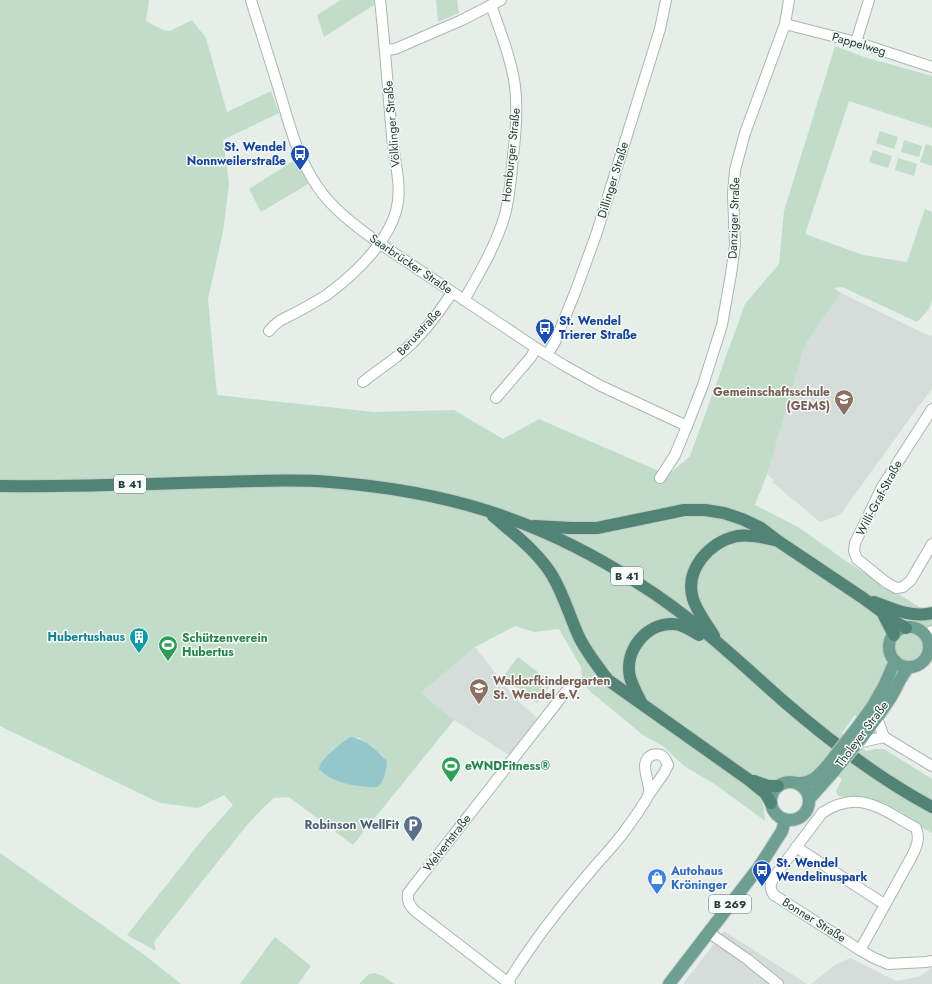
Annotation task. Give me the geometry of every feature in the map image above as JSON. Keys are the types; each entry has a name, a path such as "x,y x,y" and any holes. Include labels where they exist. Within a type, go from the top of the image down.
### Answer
{"highway":[{"name":"B 41","path":"0,486 60,487 259,481 328,482 379,487 413,493 488,511 524,525 591,555 642,585 721,646 815,728 875,772 911,796 932,807"},
{"path":"524,525 597,528 629,523 684,510 705,510 724,513 742,519 761,528 863,598 882,613 906,628"},
{"path":"488,511 534,553 551,574 563,596 580,639 592,659 608,680 749,780 766,793 771,803"},
{"path":"721,646 693,599 691,588 697,564 704,554 712,548 725,540 739,536 757,536 778,541"},
{"path":"863,598 908,614 922,615 932,613"},
{"path":"882,613 894,635"},
{"path":"642,704 630,676 629,663 632,650 647,632 661,626 674,624 684,627 721,646"},
{"path":"749,780 768,786 778,786"}],"main road":[{"path":"906,628 917,629 929,634 928,654 921,664 910,667 901,666 891,655 890,641 899,630 906,628"},
{"name":"Tholeyer Straße","path":"859,736 895,661"},
{"name":"Tholeyer Straße","path":"810,798 830,769 877,718 892,695 901,676 910,667"},
{"name":"Tholeyer Straße","path":"799,784 805,784 830,769"},
{"path":"788,782 799,784 808,792 810,798 808,811 798,819 792,821 785,820 774,812 771,797 778,786 788,782"},
{"name":"B 269","path":"669,984 759,867 782,831 785,820"}],"street":[{"name":"Saarbrücker Straße","path":"251,0 292,135 304,164 317,186 331,203 357,227 379,243 547,355 602,386 687,426"},
{"name":"Völklinger Straße","path":"270,331 278,322 326,296 351,275 370,256 392,224 397,210 399,193 392,136 380,0"},
{"path":"385,50 396,49 462,20 501,0"},
{"name":"Dillinger Straße","path":"547,355 555,342 596,235 660,29 666,0"},
{"name":"Danziger Straße","path":"660,478 675,454 687,426 723,317 732,274 735,245 733,194 735,170 745,133 785,24 789,0"},
{"path":"856,42 869,0"},
{"name":"Homburger Straße","path":"464,300 491,250 504,219 510,187 514,148 517,113 515,86 508,52 491,5"},
{"name":"Pappelweg","path":"785,24 856,42 932,67"},
{"name":"Berusstraße","path":"363,382 400,354 419,336 435,318 452,293"},
{"path":"496,398 531,357 536,348"},
{"name":"Willi-Graf-Straße","path":"932,409 882,487 855,543 854,551 858,559 886,583 896,588 903,587 911,580 932,544"},
{"name":"Welvertstraße","path":"571,685 408,893 407,900 410,906 509,983 520,963 544,930 590,872 617,842 648,796"},
{"path":"877,718 884,737"},
{"path":"859,736 884,737 932,766"},
{"name":"Bonner Straße","path":"860,950 918,844 919,834 916,828 870,804 859,801 844,802 832,806 822,813 774,877 770,884 771,890 774,895 860,950 874,958 888,964 926,962 932,960"},
{"path":"796,847 884,904"},
{"path":"708,932 747,959 778,984"}],"shaded area":[{"name":"Gemeinschaftsschule (GEMS)","path":"841,293 932,336 932,389 840,515 820,522 772,482 774,480 767,474 770,435 808,340"},
{"name":"Waldorfkindergarten St. Wendel e.V.","path":"475,647 515,698 538,719 509,755 454,720 421,693"},
{"path":"724,931 807,984 683,984"},
{"path":"850,958 896,981 918,977 932,968 932,984 811,984 835,965"}],"green space":[{"path":"0,0 149,0 146,21 163,30 170,31 192,20 206,38 227,112 271,91 279,113 223,140 229,184 223,232 208,299 217,395 373,412 454,410 503,439 539,419 668,475 690,456 745,304 779,264 784,211 835,46 864,57 932,76 932,128 849,101 805,234 863,255 907,262 925,209 932,212 932,300 929,309 917,322 842,287 834,288 841,293 808,340 802,354 767,474 755,505 798,527 849,563 932,615 932,648 873,727 855,715 842,733 866,751 884,749 932,779 932,833 873,801 862,798 838,796 836,791 842,779 822,762 815,770 804,778 782,778 769,789 763,802 765,821 716,785 684,766 663,746 643,735 592,693 582,683 581,667 559,629 534,632 515,626 475,647 421,693 454,720 353,845 289,797 274,798 247,825 154,942 156,951 127,935 202,840 233,805 224,795 198,808 160,803 0,726","holes":["358,737 381,754 387,761 367,787 335,780 320,769 323,762 336,747"]},
{"path":"341,0 374,0 374,5 324,37 317,15"},
{"path":"436,0 457,0 459,13 438,22"},
{"path":"880,131 898,137 894,149 876,143"},
{"path":"904,140 922,146 919,157 901,152"},
{"path":"926,144 932,146 932,166 920,162"},
{"path":"873,150 892,156 888,168 869,162"},
{"path":"898,158 917,164 914,176 895,170"},
{"path":"295,160 308,184 261,212 249,189"},
{"path":"518,657 552,683 537,703 503,677"},
{"path":"0,853 143,954 181,984 0,984"},
{"path":"275,937 311,966 298,984 240,984"},
{"path":"375,973 383,976 394,984 359,984 369,974"}],"water":[{"path":"350,737 365,742 375,749 387,761 385,775 378,787 363,787 346,784 331,778 319,769 327,755"}],"place":[{"name":"St. Wendel Nonnweilerstraße","path":"300,171"},
{"name":"St. Wendel Trierer Straße","path":"545,345"},
{"name":"Gemeinschaftsschule (GEMS)","path":"844,416"},
{"name":"Hubertushaus","path":"139,654"},
{"name":"Schützenverein Hubertus","path":"168,662"},
{"name":"Waldorfkindergarten St. Wendel e.V.","path":"479,705"},
{"name":"eWNDFitness®","path":"451,783"},
{"name":"Robinson WellFit","path":"413,842"},
{"name":"St. Wendel Wendelinuspark","path":"762,887"},
{"name":"Autohaus Kröninger","path":"657,895"}]}
